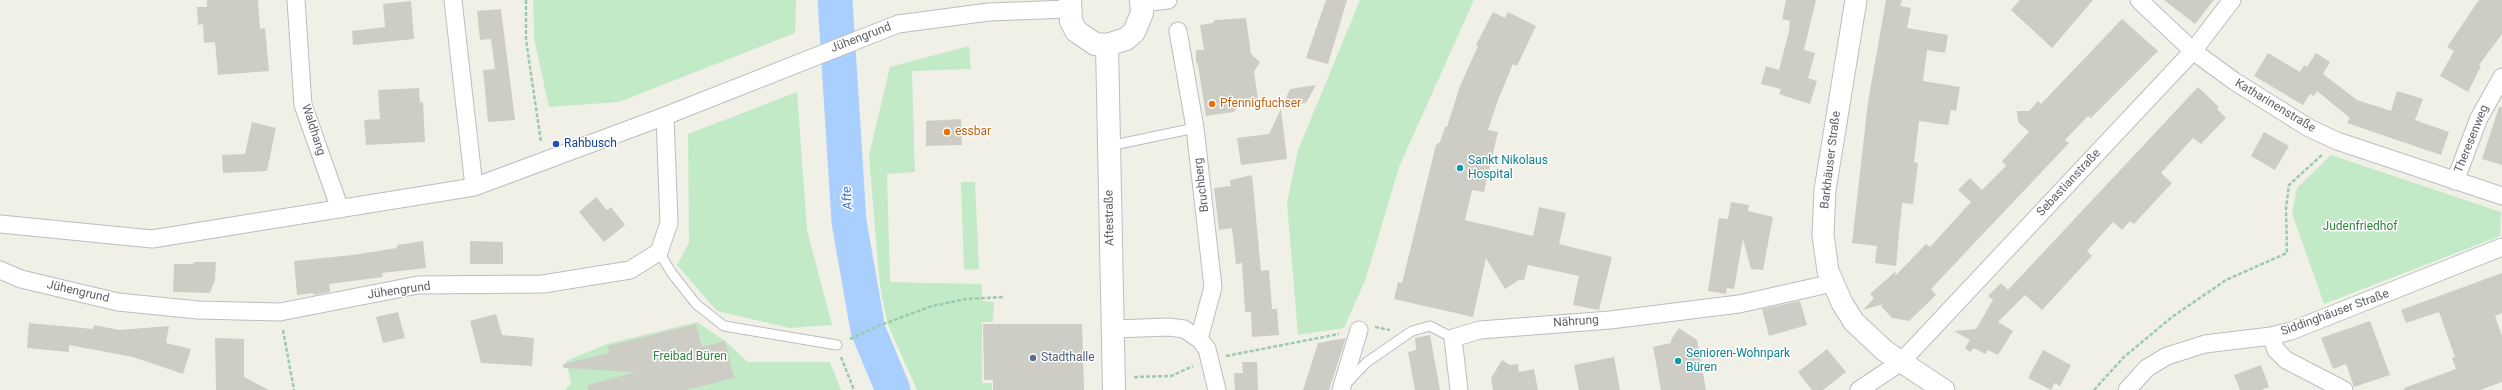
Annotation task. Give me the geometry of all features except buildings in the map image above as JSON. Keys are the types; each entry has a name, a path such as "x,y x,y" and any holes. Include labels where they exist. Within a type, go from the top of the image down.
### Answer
{"main road":[{"path":"1070,4 1071,20 1076,31 1095,44 1107,45 1117,43 1134,32 1142,13 1141,1"},
{"name":"Aftestraße","path":"1107,45 1114,384"}],"street":[{"name":"Waldhang","path":"296,0 303,105 340,209"},
{"path":"453,0 474,187"},
{"path":"1141,1 1168,0"},
{"name":"Barkhäuser Straße","path":"1856,0 1825,190 1824,253 1833,283 1854,322 1869,337 1901,362 1944,390"},
{"name":"Katharinenstraße","path":"2139,0 2194,51 2282,114 2337,141 2502,196"},
{"name":"Sebastianstraße","path":"1859,390 1901,362 2194,51 2232,0"},
{"name":"Jühengrund","path":"0,224 152,239 474,187 665,116 898,24 989,6 1070,4"},
{"name":"Bruchberg","path":"1178,31 1195,128 1213,287 1199,339"},
{"name":"Theresenweg","path":"2455,181 2478,118 2502,77"},
{"path":"659,252 669,222 665,116"},
{"name":"Siddinghäuser Straße","path":"2127,390 2148,368 2168,356 2187,348 2205,344 2271,336 2291,331 2502,247"},
{"name":"Jühengrund","path":"0,270 21,279 118,302 198,310 280,312 418,285 543,284 630,270 659,252"},
{"name":"Nährung","path":"1453,338 1480,330 1610,320 1739,304 1833,283"},
{"path":"1113,329 1169,327 1184,329 1199,339 1211,359 1217,390"},
{"path":"1341,389 1353,331"},
{"path":"2271,336 2276,350 2286,360 2344,390"},
{"path":"1453,338 1459,390"}],"lane":[{"path":"1109,146 1195,128"},
{"path":"659,252 671,272 696,304 724,326 836,346"},
{"path":"1341,389 1367,362 1412,331 1430,326 1453,338"}],"path":[{"path":"526,0 526,40 544,160"},
{"path":"2094,390 2124,357 2172,316 2226,280 2287,253 2286,208 2289,186 2337,141"},
{"path":"853,338 881,325 932,306 966,300 1004,297"},
{"path":"280,312 294,390"},
{"path":"1240,353 1353,331"},
{"path":"836,346 854,390"},
{"path":"1114,384 1171,376 1211,359"}],"green space":[{"path":"533,0 796,0 795,33 619,102 549,107 534,38"},
{"path":"1360,0 1474,0 1399,167 1366,278 1344,328 1298,335 1287,203 1298,150"},
{"path":"969,46 971,69 912,71 915,172 887,174 890,282 982,284 982,301 994,302 993,322 982,322 982,383 992,383 992,390 917,390 888,325 882,297 869,155 890,67"},
{"path":"797,92 807,230 832,325 790,328 717,311 677,265 689,243 688,134"},
{"name":"Judenfriedhof","path":"2331,155 2501,212 2500,236 2324,304 2292,213 2297,188"},
{"path":"961,182 975,182 979,269 964,270"},
{"name":"Freibad Büren","path":"697,322 725,341 748,362 830,362 841,390 565,390 571,383 566,361 607,344"}],"waterway":[{"name":"Afte","path":"835,0 849,222 868,330 893,390"}],"place":[{"name":"Pfennigfuchser","path":"1212,104"},
{"name":"essbar","path":"947,132"},
{"name":"Rahbusch","path":"556,144"},
{"name":"Sankt Nikolaus Hospital","path":"1460,168"},
{"name":"Stadthalle","path":"1033,358"},
{"name":"Senioren-Wohnpark Büren","path":"1678,361"}]}
